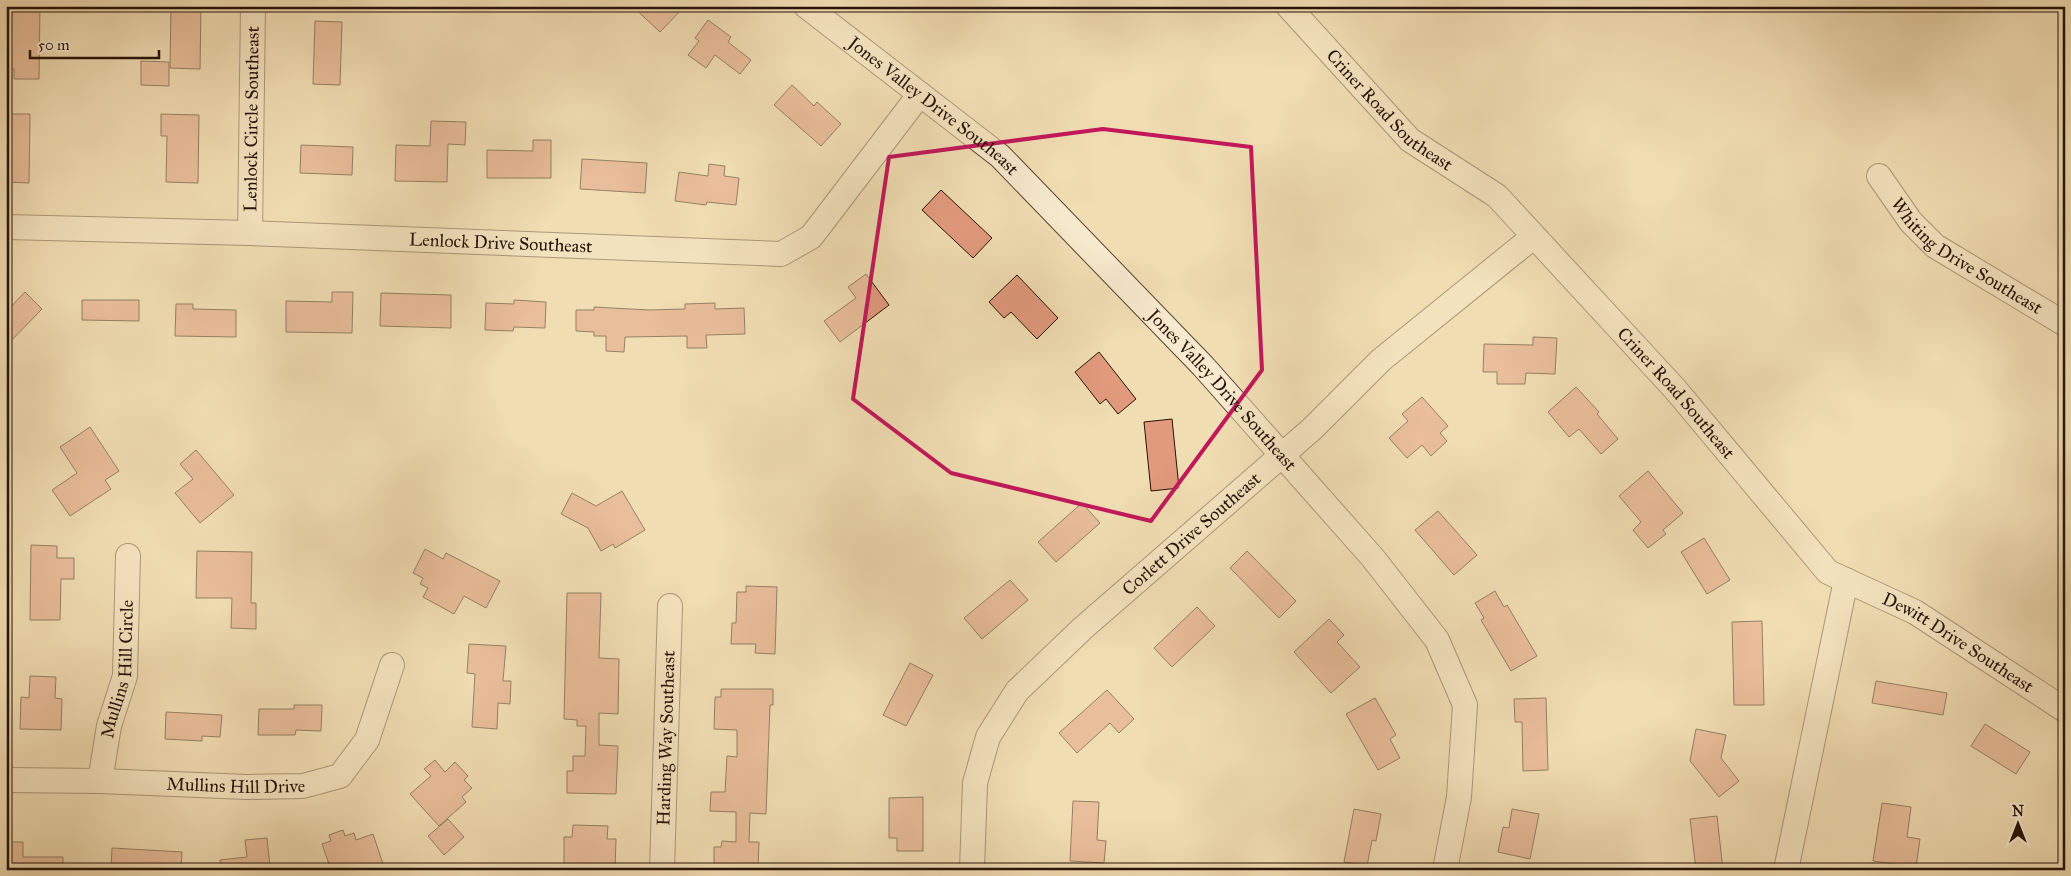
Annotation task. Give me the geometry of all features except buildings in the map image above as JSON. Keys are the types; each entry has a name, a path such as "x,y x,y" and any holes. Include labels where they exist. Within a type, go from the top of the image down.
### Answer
{"street":[{"name":"Lenlock Circle Southeast","path":"250,233 253,6"},
{"name":"Jones Valley Drive Southeast","path":"806,6 1000,156 1204,366 1373,558 1436,640 1465,705 1459,797 1445,870"},
{"name":"Criner Road Southeast","path":"1288,6 1410,140 1497,196 1675,389 1828,572 1846,580"},
{"name":"Lenlock Drive Southeast","path":"6,227 250,233 781,254 811,236 920,94"},
{"name":"Whiting Drive Southeast","path":"1879,176 1911,222 1935,246 2065,324"},
{"name":"Corlett Drive Southeast","path":"972,870 975,783 988,737 1016,691 1083,628 1312,429 1381,360 1533,236"},
{"name":"Mullins Hill Circle","path":"100,781 109,726 125,676 128,556"},
{"name":"Dewitt Drive Southeast","path":"1846,580 1915,612 2065,710"},
{"path":"1786,870 1846,580"},
{"name":"Harding Way Southeast","path":"662,870 670,606"},
{"name":"Mullins Hill Drive","path":"6,780 100,781 248,787 303,786 340,776 367,740 392,665"}],"highlighted area":[{"path":"1103,129 1251,147 1262,370 1151,521 951,473 853,399 889,157"}]}
